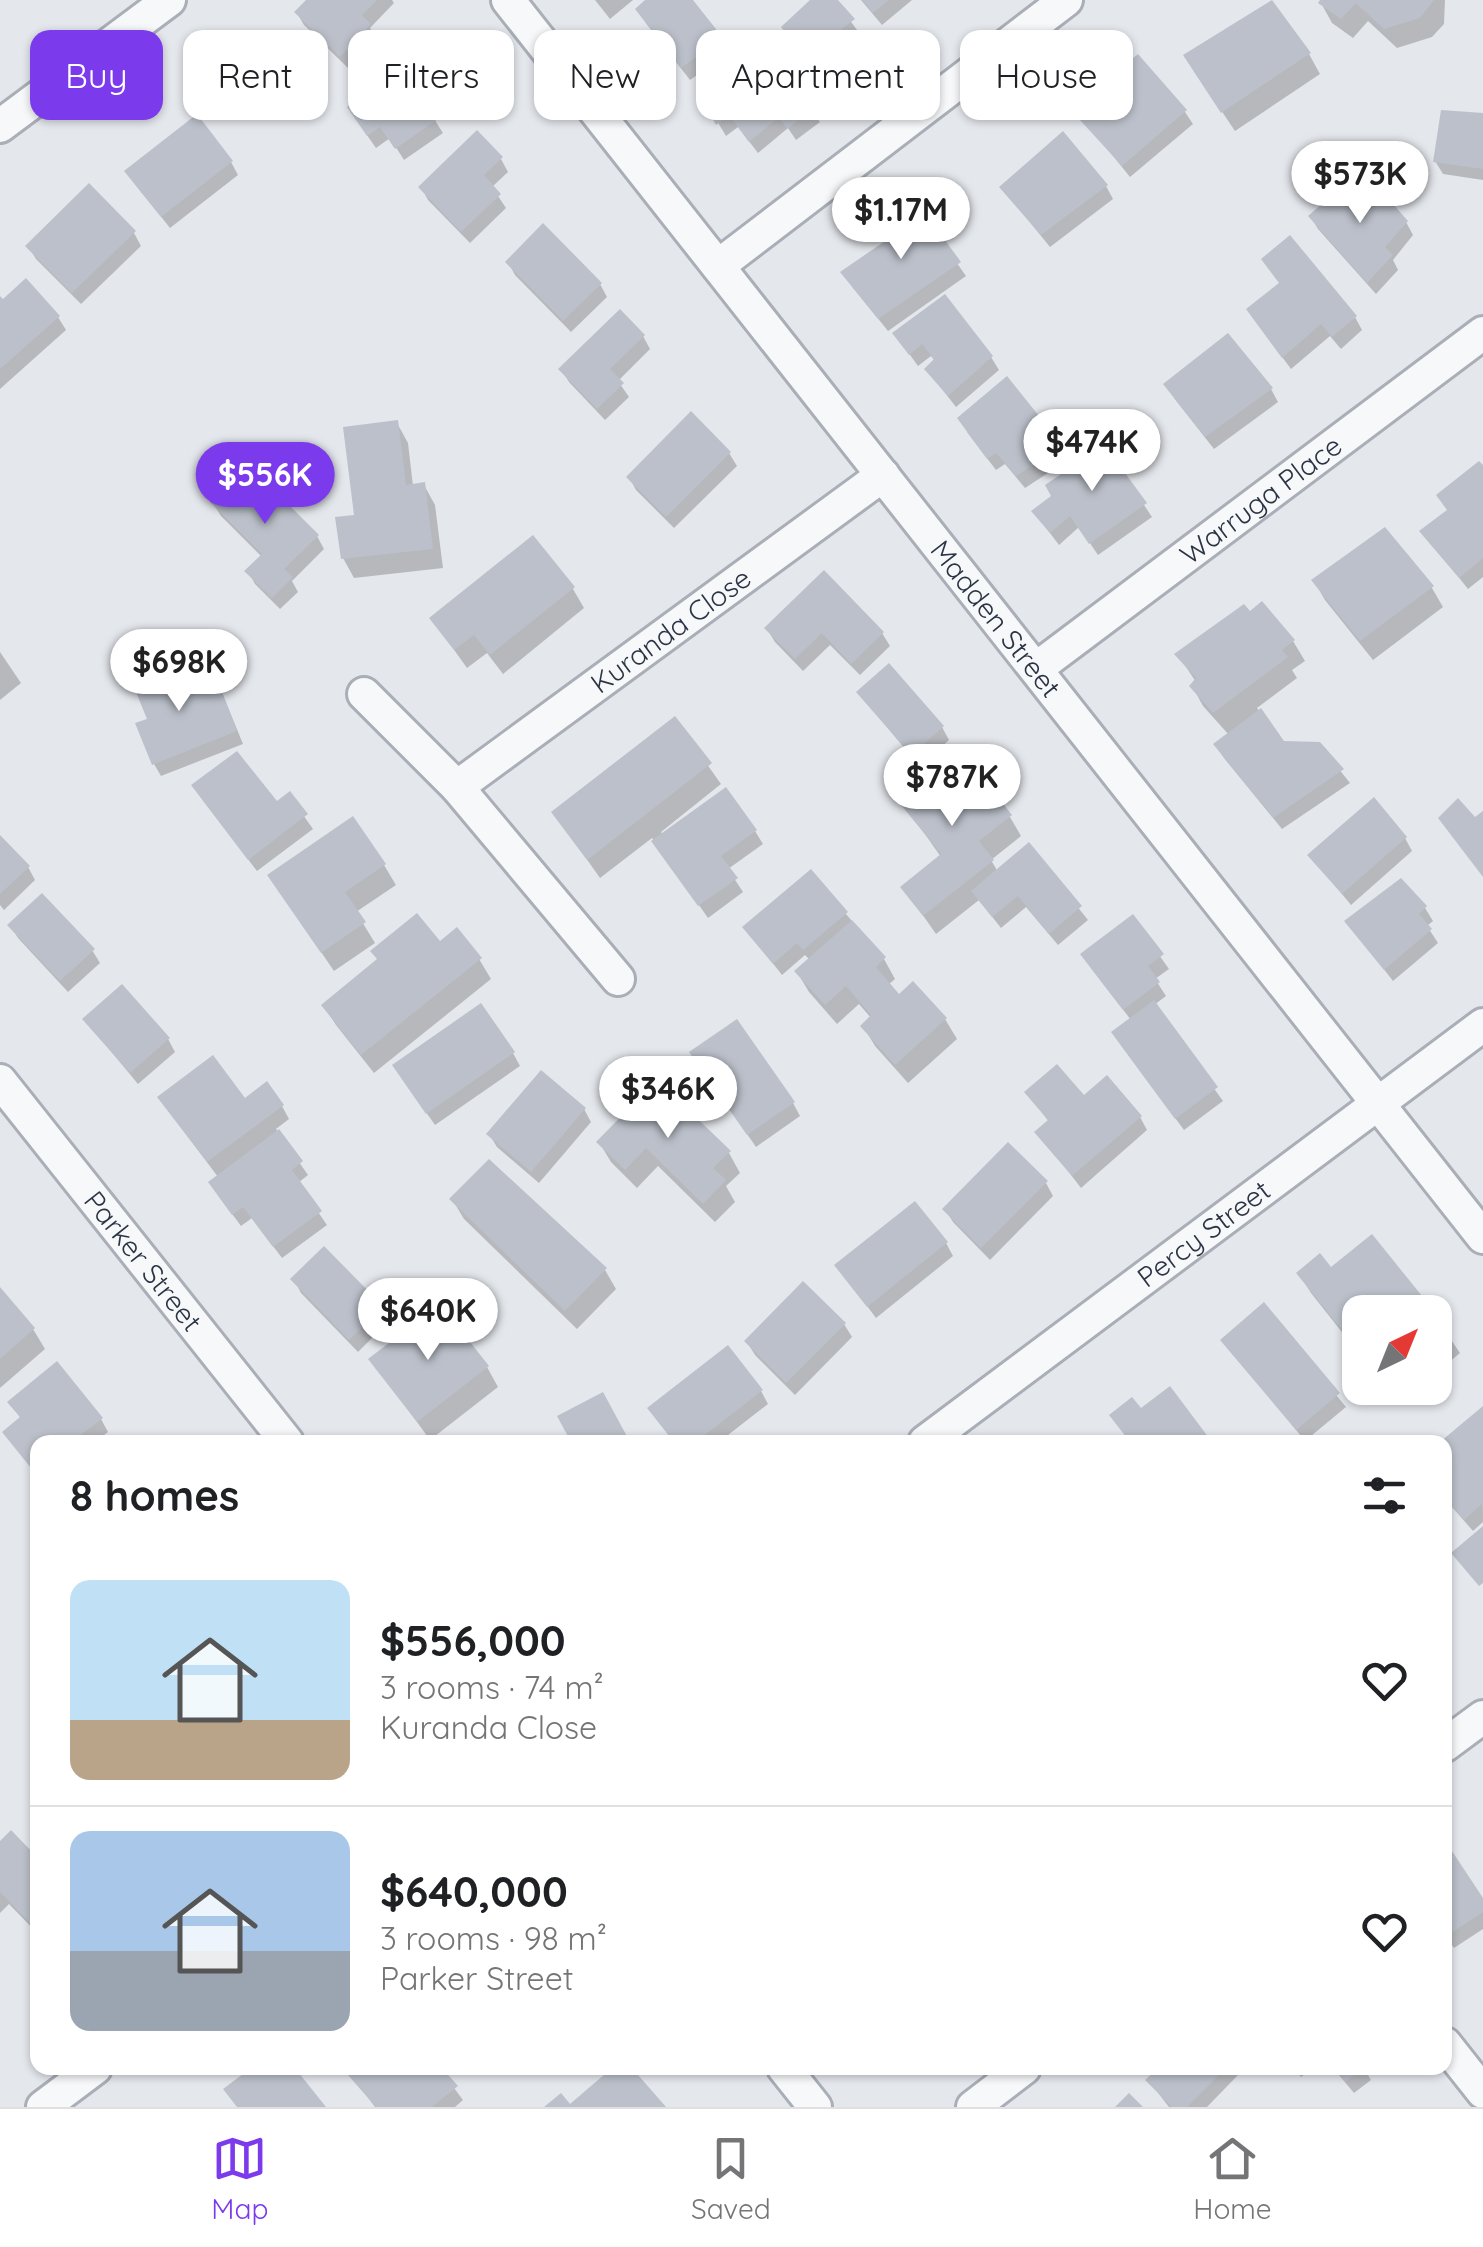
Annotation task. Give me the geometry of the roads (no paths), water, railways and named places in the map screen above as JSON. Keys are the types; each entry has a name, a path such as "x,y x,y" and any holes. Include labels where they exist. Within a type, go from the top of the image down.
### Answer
{"street":[{"path":"0,126 169,0"},
{"name":"Madden Street","path":"508,0 1483,1237"},
{"path":"718,266 1066,0"},
{"name":"Warruga Place","path":"1037,668 1483,333"},
{"name":"Kuranda Close","path":"457,787 882,475"},
{"path":"364,694 457,787 618,978"},
{"name":"Percy Street","path":"934,1435 1483,1024"},
{"name":"Parker Street","path":"0,1080 282,1435"},
{"path":"1452,1740 1483,1717"},
{"path":"1452,2053 1483,2092"},
{"path":"43,2107 86,2075"},
{"path":"790,2075 815,2107"},
{"path":"973,2107 1015,2075"}]}
